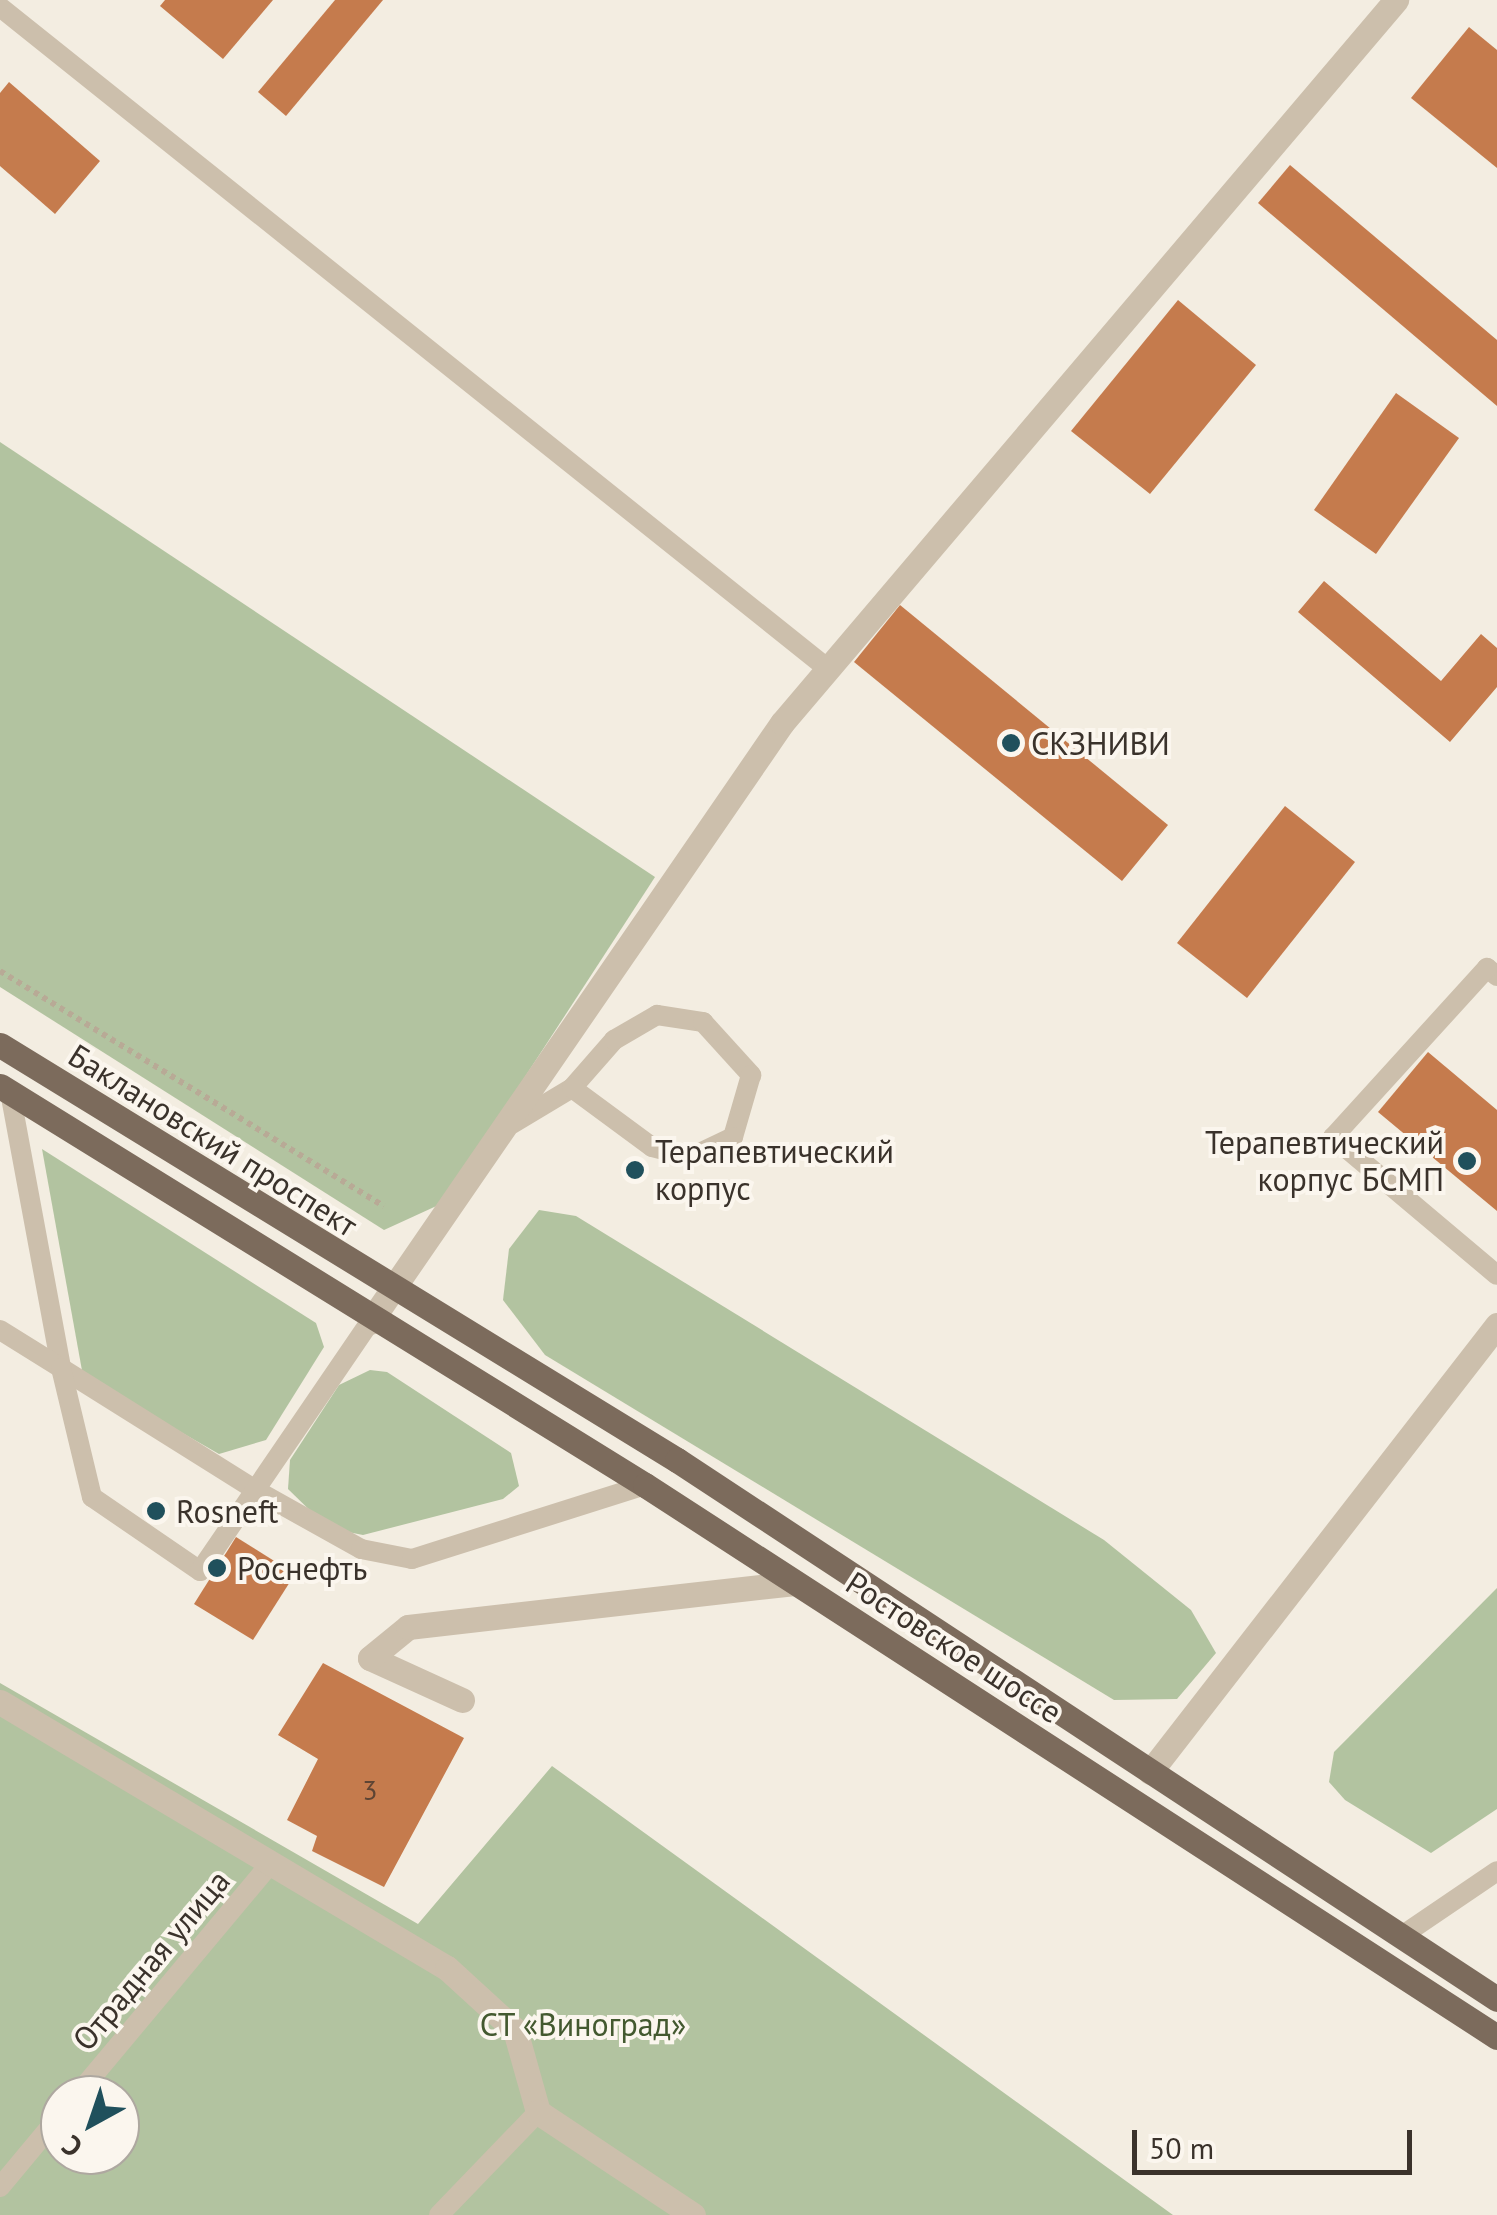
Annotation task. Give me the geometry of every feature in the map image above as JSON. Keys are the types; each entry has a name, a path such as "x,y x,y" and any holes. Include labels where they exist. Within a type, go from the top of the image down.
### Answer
{"main road":[{"name":"Баклановский проспект","path":"0,1046 392,1291"},
{"name":"Баклановский проспект","path":"5,1089 370,1322"},
{"name":"Ростовское шоссе","path":"392,1291 677,1460 1497,1999"},
{"name":"Ростовское шоссе","path":"370,1322 644,1485 1497,2037"}],"street":[{"path":"370,1322 512,1124 719,811 828,668 1396,0"},
{"path":"1150,1772 1497,1325"},
{"path":"462,1700 370,1658 408,1627 795,1582"},
{"path":"0,1702 448,1968 515,2030 538,2112 693,2215"}],"lane":[{"path":"0,7 828,668"},
{"path":"1497,976 1487,968 1333,1137 1497,1275"},
{"path":"512,1124 572,1088 638,1022 679,1013 734,1047 752,1075 733,1137 691,1157 652,1147 572,1088"},
{"path":"5,1089 92,1496 200,1571 260,1492 370,1322"},
{"path":"0,1330 260,1492 361,1549 412,1559 644,1485"},
{"name":"Отрадная улица","path":"94,2075 272,1863"},
{"path":"1400,1937 1497,1870"},
{"path":"439,2215 538,2112"},
{"path":"0,2187 40,2140"}],"path":[{"path":"0,972 384,1206"}],"green space":[{"path":"0,442 655,877 443,1203 384,1230 0,987"},
{"path":"42,1149 316,1323 324,1347 266,1440 219,1454 83,1376"},
{"path":"539,1210 576,1216 1104,1540 1191,1610 1216,1653 1177,1699 1114,1700 545,1355 503,1300 509,1249"},
{"path":"370,1370 387,1372 511,1453 519,1486 503,1499 363,1535 328,1528 288,1489 290,1460 339,1385"},
{"path":"1497,1588 1497,1809 1431,1853 1345,1800 1329,1782 1334,1752"},
{"name":"СТ «Виноград»","path":"0,1683 418,1924 552,1766 1173,2215 0,2215"}],"building":[{"path":"165,0 273,0 223,59 160,6"},
{"path":"335,0 383,0 286,116 258,92"},
{"path":"1469,27 1497,50 1497,168 1411,98"},
{"path":"9,82 100,161 55,214 0,166 0,93"},
{"path":"1290,165 1497,340 1497,406 1258,203"},
{"path":"1178,300 1256,365 1150,494 1071,431"},
{"path":"1396,393 1459,438 1376,554 1314,510"},
{"path":"1324,581 1441,681 1481,634 1497,648 1497,687 1450,742 1298,612"},
{"name":"СКЗНИВИ","path":"900,605 1168,825 1122,881 854,662"},
{"path":"1285,806 1355,862 1247,998 1177,943"},
{"name":"Терапевтический корпус БСМП","path":"1428,1052 1497,1110 1497,1211 1378,1112"},
{"path":"236,1537 295,1574 253,1640 194,1604"},
{"path":"323,1663 464,1738 384,1887 312,1851 317,1836 287,1820 318,1759 278,1735"}],"place":[{"name":"СКЗНИВИ","path":"1011,743"},
{"name":"Терапевтический корпус БСМП","path":"1467,1161"},
{"name":"Терапевтический корпус","path":"635,1170"},
{"name":"Rosneft","path":"156,1511"},
{"name":"Роснефть","path":"217,1568"}]}
